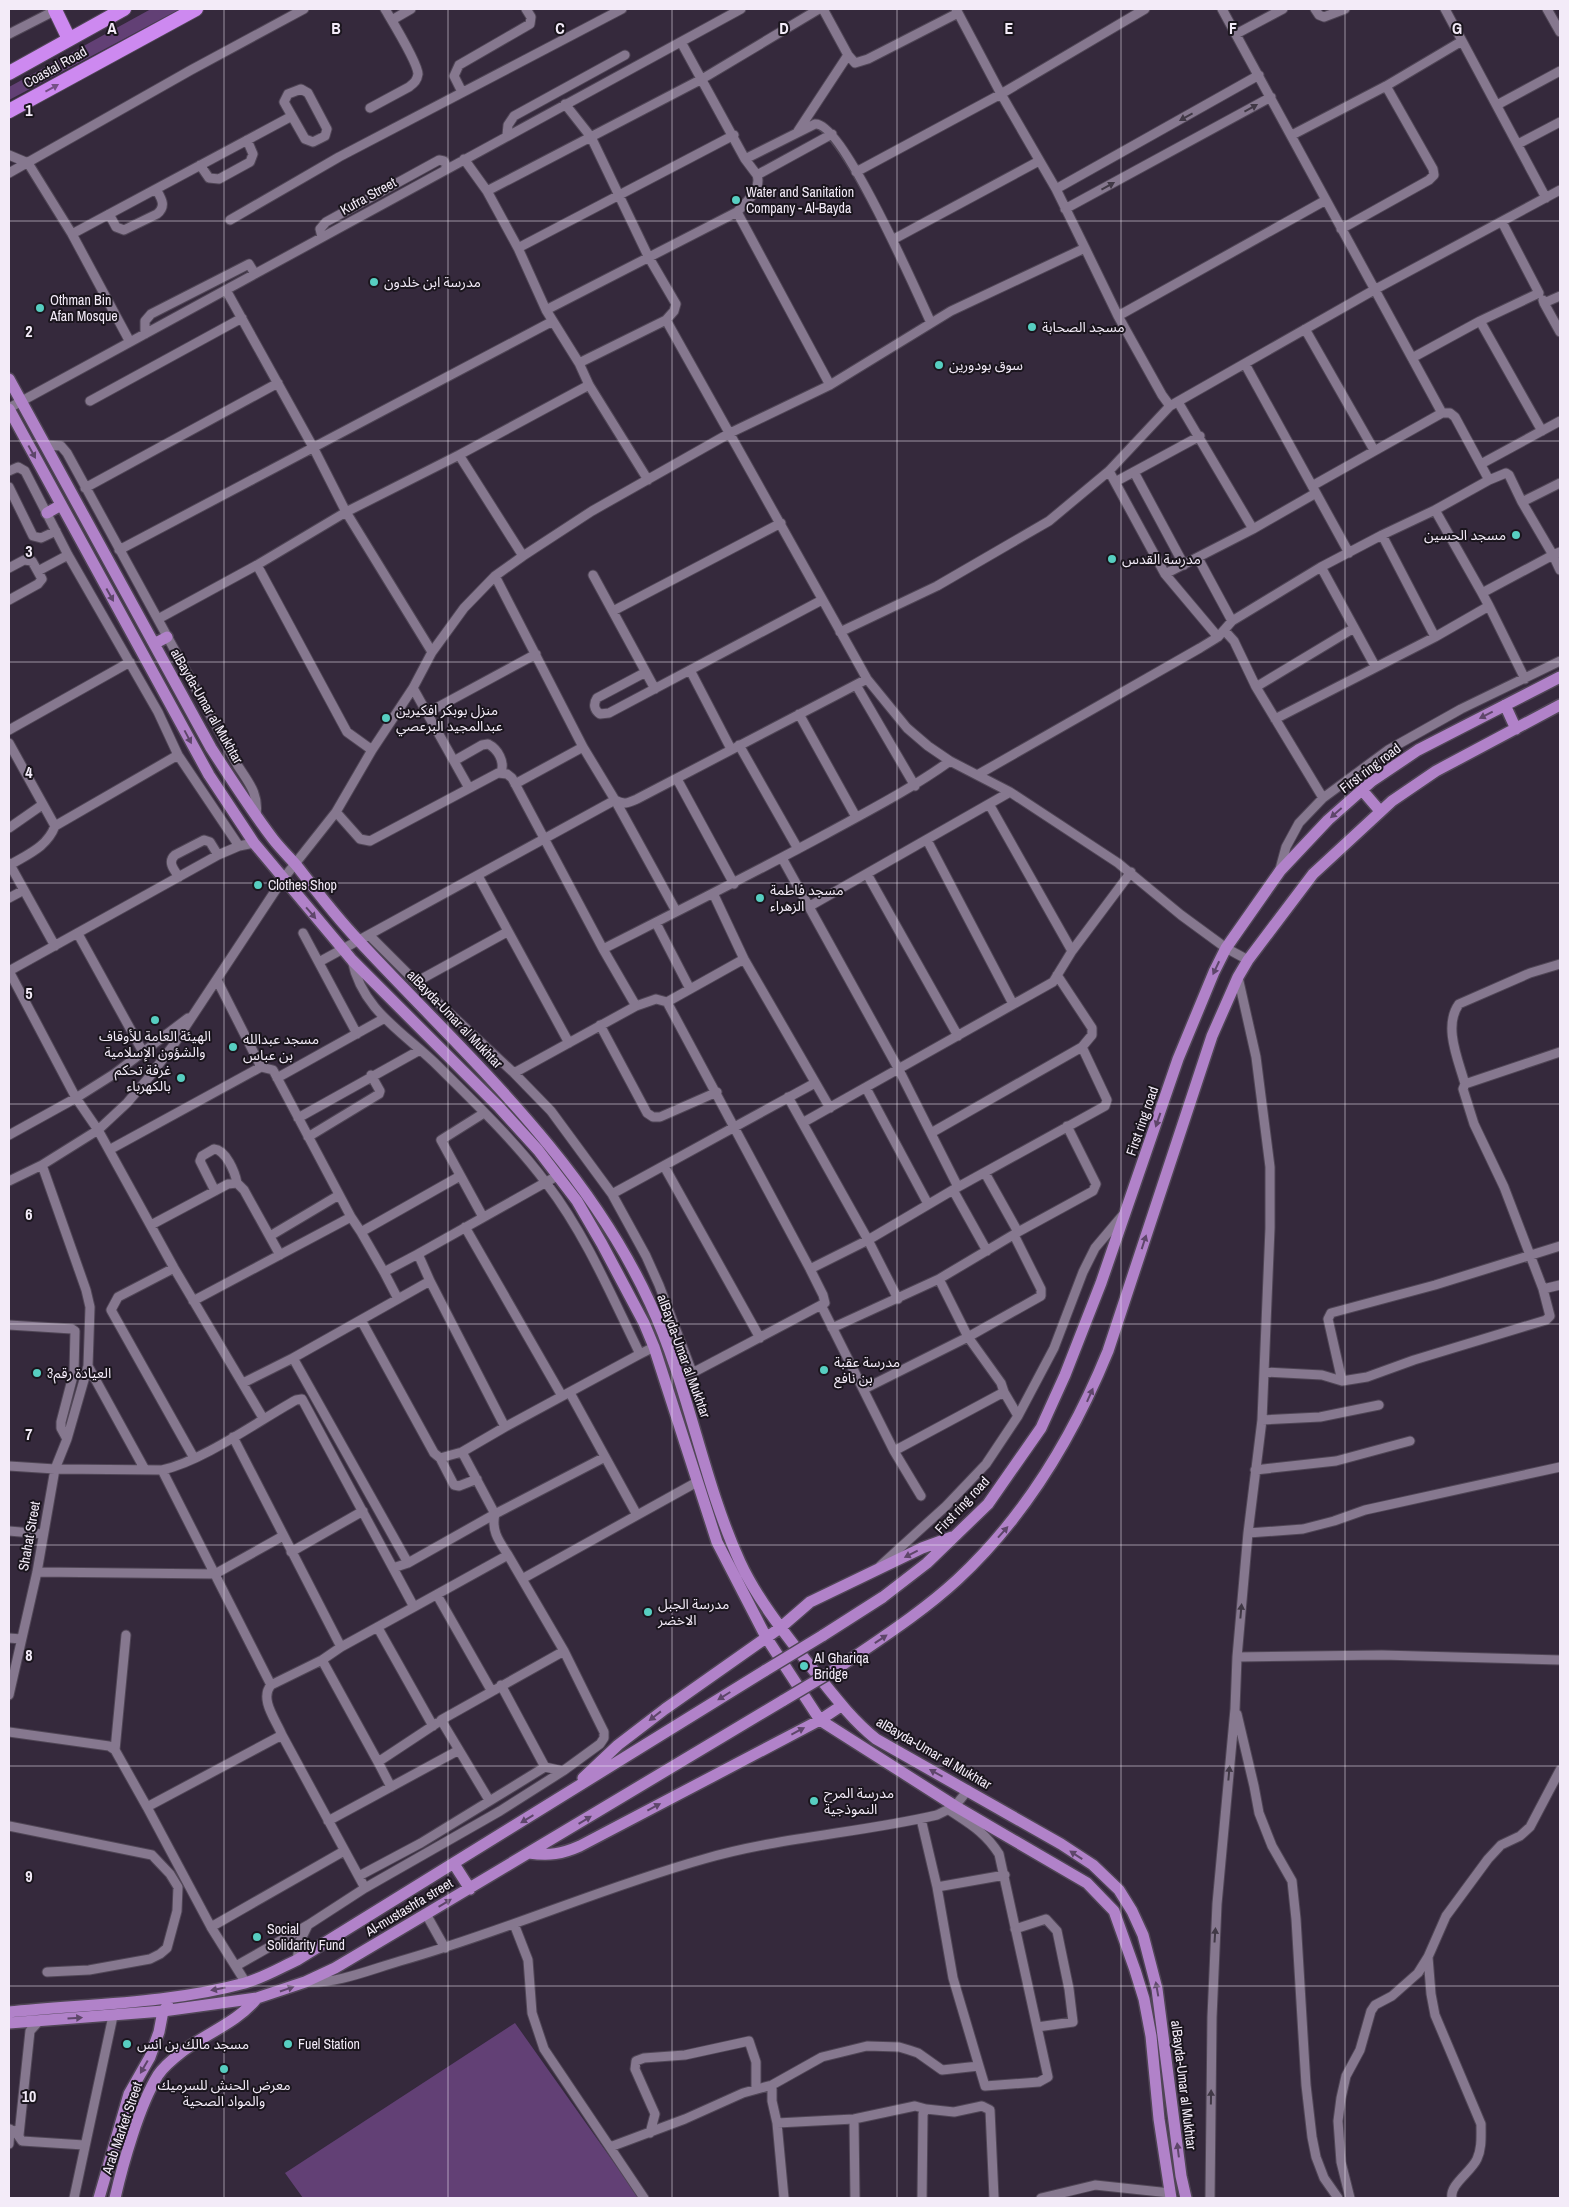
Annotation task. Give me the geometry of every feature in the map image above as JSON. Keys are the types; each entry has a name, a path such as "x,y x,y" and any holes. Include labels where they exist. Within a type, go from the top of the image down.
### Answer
{"highway":[{"path":"9,73 124,9"},
{"name":"Coastal Road","path":"9,111 196,9"},
{"path":"56,10 69,39"}],"main road":[{"name":"alBayda-Umar al Mukhtar","path":"9,379 212,748 256,815 274,840 358,940 512,1100 585,1190 613,1233 640,1282 660,1326 726,1529 742,1566 780,1628 855,1722 876,1738 1061,1844 1093,1865 1119,1890 1132,1911 1143,1935 1157,1989 1181,2176 1186,2198"},
{"name":"alBayda-Umar al Mukhtar","path":"9,409 209,775 254,843 342,949 498,1106 538,1150 577,1201 644,1323 654,1347 717,1542 766,1637 820,1720 952,1808 1087,1883 1114,1911 1136,1970 1151,2036 1159,2119 1171,2196"},
{"path":"47,513 61,505"},
{"path":"154,644 168,637"},
{"name":"First ring road","path":"766,1670 822,1636 890,1591 928,1563 988,1504 1041,1428 1065,1375 1127,1210 1178,1059 1226,948 1280,871 1328,820 1362,790 1418,750 1560,676"},
{"path":"1505,705 1516,729"},
{"path":"1238,977 1248,960 1313,874 1380,810 1392,800 1436,772 1560,706"},
{"path":"1362,790 1380,810"},
{"name":"Al-mustashfa street","path":"9,2023 113,2016 257,1998 304,1982 335,1968 841,1666 900,1626 957,1580 1026,1504 1066,1443 1089,1398 1108,1351 1212,1036 1238,977"},
{"path":"661,1371 674,1367"},
{"path":"566,1795 618,1745 664,1709 780,1628 810,1602 922,1548 956,1536"},
{"name":"Al-mustashfa street","path":"9,2012 119,2003 181,1995 246,1983 297,1960 766,1670"},
{"path":"529,1853 548,1856 562,1854 580,1846 820,1720 841,1706"},
{"path":"454,1864 470,1889"},
{"path":"100,2198 129,2094 150,2057 159,2032 163,2010 181,1995"},
{"name":"Arab Market Street","path":"115,2198 139,2118 158,2075 165,2066 183,2051 229,2022 257,1998"}],"street":[{"path":"9,173 190,70 304,9"},
{"path":"370,108 409,87 418,77 415,64 385,9"},
{"path":"392,20 411,9"},
{"path":"462,92 454,76 459,64 530,24 531,17 526,9"},
{"path":"230,220 340,157 622,9"},
{"name":"Kufra Street","path":"9,409 507,135 741,9"},
{"path":"487,191 702,79 819,9"},
{"path":"823,9 848,55 855,63 861,62 956,11 1056,190 1118,316 1162,395 1174,404 1200,436 1253,529"},
{"path":"856,172 1001,94 1144,9"},
{"path":"1222,9 1442,412"},
{"path":"1236,34 1283,9"},
{"path":"1315,9 1319,15 1324,17 1345,9"},
{"path":"1445,9 1546,198"},
{"path":"1547,9 1557,17 1560,32"},
{"path":"9,34 56,10"},
{"path":"1292,135 1386,86 1462,41"},
{"path":"546,310 737,212 756,190 760,182 757,175 745,159 734,135 681,42"},
{"path":"507,135 508,125 514,116 625,55"},
{"path":"798,132 848,55"},
{"path":"1497,105 1560,70"},
{"path":"1056,190 1259,75"},
{"path":"1341,229 1429,180 1434,175 1433,169 1386,86"},
{"path":"295,90 303,90 308,94 327,129 327,134 316,142 308,142 292,116 285,104 285,97 295,90"},
{"path":"1066,209 1271,97"},
{"path":"565,104 591,137 648,256 676,304 674,311 666,320 580,363"},
{"path":"72,234 292,116"},
{"path":"1518,144 1560,122"},
{"path":"745,159 820,123 832,134 894,239 931,323"},
{"path":"757,175 832,134"},
{"path":"518,248 734,135"},
{"path":"200,165 209,178 219,180 250,162 253,154 247,140"},
{"path":"9,155 28,162 72,234 130,342"},
{"path":"464,159 487,191 518,248 546,310 580,363 589,385 648,480"},
{"path":"894,239 1039,160"},
{"path":"109,214 116,227 121,230 127,230 137,225 162,210 163,203 156,189"},
{"path":"840,632 937,586 1049,522 1109,471 1174,404 1374,290 1560,190"},
{"path":"1118,316 1326,200"},
{"path":"737,212 830,385"},
{"path":"1502,222 1560,332"},
{"path":"9,1181 42,1166 98,1130 127,1103 150,1076 217,980 283,879 336,812 372,750 413,688 432,652 464,608 495,576 522,556 592,512 730,432 830,385 931,323 1085,248"},
{"path":"145,334 145,321 151,314 249,264 255,274"},
{"path":"226,290 313,447 346,512 432,652"},
{"path":"1412,358 1480,321 1539,293"},
{"path":"1544,303 1560,296"},
{"path":"90,401 242,318"},
{"path":"666,320 867,679 907,728 950,761 1010,792 1130,872 1181,915 1226,948 1248,960"},
{"path":"119,550 553,321"},
{"path":"1480,321 1542,431"},
{"path":"1305,329 1374,450"},
{"path":"1245,364 1349,552"},
{"path":"86,488 278,383"},
{"path":"158,619 257,565 346,512 459,455 589,385"},
{"path":"1165,574 1253,529 1374,450 1442,412 1450,413 1454,417 1489,480"},
{"path":"1481,464 1560,421"},
{"path":"1115,482 1200,436"},
{"path":"45,446 55,445 64,448 238,766 254,791 257,799 256,815"},
{"path":"459,455 522,556"},
{"path":"9,471 16,467 23,469 68,554 158,712 178,755 239,846"},
{"path":"1109,471 1165,574 1221,633 1234,641 1256,687 1322,798"},
{"path":"1134,472 1184,565"},
{"path":"978,774 1221,633 1232,621 1321,567 1382,534 1435,510 1489,480 1506,473 1509,475 1522,502 1556,553 1560,570"},
{"path":"1522,502 1560,483"},
{"path":"9,487 33,536 41,538 56,531"},
{"path":"1435,510 1489,606 1525,679"},
{"path":"613,611 781,523"},
{"path":"1382,534 1435,637"},
{"path":"1482,593 1556,553"},
{"path":"38,571 68,554"},
{"path":"1198,558 1232,621"},
{"path":"9,568 28,560 32,561 42,579 41,582 9,600"},
{"path":"257,565 347,732 372,750"},
{"path":"1321,567 1375,666"},
{"path":"593,575 655,689"},
{"path":"495,576 583,747 615,800 676,911"},
{"path":"646,672 597,698 594,704 596,710 600,714 606,714 822,600"},
{"path":"1275,719 1375,666 1435,637 1489,606"},
{"path":"1256,687 1354,628"},
{"path":"427,712 536,654"},
{"path":"9,730 130,662"},
{"path":"1280,871 1286,847 1300,823 1322,798 1388,750 1461,709 1560,662"},
{"path":"690,670 798,849"},
{"path":"615,800 622,804 628,804 867,679"},
{"path":"856,685 915,786"},
{"path":"413,688 468,788"},
{"path":"799,714 856,817"},
{"path":"9,743 55,826"},
{"path":"454,761 482,745 488,744 494,748 502,762 501,772"},
{"path":"515,784 583,747"},
{"path":"55,946 9,864 42,846 51,838 55,826 178,755"},
{"path":"604,949 676,911 734,884 915,786 950,761"},
{"path":"336,812 360,839 370,841 501,772 510,776 636,1006"},
{"path":"678,779 734,884"},
{"path":"810,906 1010,792"},
{"path":"318,962 615,800"},
{"path":"989,804 1072,951"},
{"path":"9,828 42,805"},
{"path":"179,877 171,863 175,855 204,840 210,842 218,855"},
{"path":"927,840 1013,1004"},
{"path":"254,843 239,846 218,855 9,971 76,1098 110,1150 192,1301 263,1418"},
{"path":"782,858 898,1068 987,1251"},
{"path":"804,1122 1053,982 1072,951 1130,872"},
{"path":"868,874 958,1036"},
{"path":"478,876 569,1043"},
{"path":"9,898 24,890"},
{"path":"713,893 744,959 830,1108"},
{"path":"656,923 690,990"},
{"path":"416,982 507,932"},
{"path":"303,933 357,1034"},
{"path":"78,934 143,1052"},
{"path":"369,935 416,982 514,1073 551,1111 612,1194 646,1256 692,1372"},
{"path":"514,1073 636,1006 656,999 667,1002 744,959"},
{"path":"352,960 361,988 383,1019 420,1050 484,1113 546,1182 593,1260 640,1354"},
{"path":"1465,1084 1450,1022 1453,1011 1459,1004 1530,973 1560,964"},
{"path":"931,1133 1082,1047 1092,1035 1092,1028 1057,975"},
{"path":"1210,2198 1214,1960 1248,1533 1262,1420 1270,1228 1270,1167 1256,1057 1238,977"},
{"path":"217,980 261,1067"},
{"path":"667,1002 717,1092 825,1299 825,1302 821,1305 679,1380"},
{"path":"9,1135 76,1098 194,1014"},
{"path":"277,1078 383,1019"},
{"path":"600,1025 647,1113 653,1117 660,1117 717,1092"},
{"path":"810,1269 868,1240 956,1188 1105,1106 1107,1100 1082,1047"},
{"path":"298,1118 371,1075 420,1050"},
{"path":"1264,1372 1322,1375 1342,1381 1367,1377 1414,1360 1546,1320 1550,1316 1543,1289 1504,1187 1474,1124 1462,1089 1465,1084 1560,1052"},
{"path":"110,1150 261,1067 273,1070 350,1217 361,1232 398,1299"},
{"path":"308,1137 379,1094 380,1091 371,1075"},
{"path":"612,1194 815,1083"},
{"path":"866,1088 928,1204"},
{"path":"788,1097 804,1122 898,1299"},
{"path":"483,1217 441,1140 484,1113"},
{"path":"832,1328 898,1299 939,1278 1016,1233 1094,1191 1096,1188 1067,1126"},
{"path":"216,1191 200,1161 202,1156 214,1149 223,1153 235,1174 237,1183 244,1190 280,1255"},
{"name":"Shahat Street","path":"9,1695 37,1572 42,1534 55,1469 67,1439 88,1366 90,1307 86,1290 42,1166"},
{"path":"664,1166 760,1338"},
{"path":"864,1389 968,1337 1041,1296 1041,1289 1016,1233 985,1173"},
{"path":"361,1232 460,1176"},
{"path":"384,1272 557,1176"},
{"path":"151,1225 228,1184 237,1183"},
{"path":"270,1236 339,1195"},
{"path":"871,1574 946,1506 986,1464 1018,1416 1054,1348 1083,1272 1095,1248 1127,1210"},
{"path":"192,1301 350,1217"},
{"path":"465,1227 605,1457 637,1516"},
{"path":"1342,1381 1328,1319 1331,1313 1435,1285 1560,1246"},
{"path":"418,1254 430,1281 506,1426"},
{"path":"174,1268 118,1297 112,1310 194,1458"},
{"path":"939,1278 968,1337 1001,1383 1018,1416"},
{"path":"243,1383 293,1358 430,1281"},
{"path":"1543,1289 1560,1285"},
{"path":"821,1305 894,1451 921,1496"},
{"path":"360,1320 434,1453 440,1458 454,1485 459,1486 477,1479"},
{"path":"9,1325 72,1329 75,1331 74,1372 61,1422 61,1428 67,1439"},
{"path":"440,1458 462,1452 506,1426 654,1347"},
{"path":"293,1358 408,1563"},
{"path":"88,1366 144,1468"},
{"path":"894,1451 1004,1392"},
{"path":"9,1466 55,1469 144,1468 162,1470 176,1467 302,1398 414,1607"},
{"path":"1262,1420 1320,1417 1380,1405"},
{"path":"233,1437 341,1647"},
{"path":"1255,1470 1336,1461 1410,1442"},
{"path":"236,1966 308,1925 365,1888 500,1811 562,1771 600,1744 604,1738 604,1732 564,1651 494,1533 492,1525 495,1514 462,1452"},
{"path":"393,1568 408,1563 495,1514 605,1457"},
{"path":"1248,1533 1303,1528 1334,1521 1366,1510 1560,1467"},
{"path":"162,1470 271,1685"},
{"path":"522,1579 697,1482"},
{"path":"291,1552 363,1511"},
{"path":"9,1531 42,1534"},
{"path":"37,1572 216,1574 283,1536"},
{"path":"365,1888 282,1735 266,1699 266,1690 271,1685 322,1660 341,1647 508,1555"},
{"path":"437,1595 492,1690"},
{"path":"378,1628 433,1726"},
{"path":"115,1750 126,1635"},
{"path":"9,1638 21,1639"},
{"path":"378,1762 492,1690 564,1651"},
{"path":"1237,1657 1382,1655 1560,1660"},
{"path":"322,1660 391,1787"},
{"path":"501,1685 545,1767"},
{"path":"1235,1709 1259,1813 1272,1846 1292,1881 1306,2085 1312,2137 1316,2157 1338,2198"},
{"path":"442,1720 489,1800"},
{"path":"9,1732 103,1744 115,1750 211,1927 246,1983"},
{"path":"147,1807 282,1735"},
{"path":"328,1821 459,1750"},
{"path":"360,1876 421,1843 545,1767 562,1771"},
{"path":"1350,2198 1341,2162 1338,2121 1346,2076 1360,2050 1371,2011 1376,2005 1392,1996 1418,1973 1428,1957 1446,1916 1488,1859 1501,1845 1520,1836 1530,1827 1560,1770"},
{"path":"304,1982 316,1983 339,1979 445,1948 619,1884 706,1858 766,1844 921,1819 952,1808 968,1790"},
{"path":"921,1819 937,1887 953,1978 985,2086 1021,2084 1045,2080 1049,2074 999,1854 982,1831 952,1808"},
{"path":"9,1826 152,1856 170,1874 178,1887 177,1911 167,1948 160,1954 150,1960 89,1970 47,1972"},
{"path":"211,1927 344,1851"},
{"path":"937,1887 1004,1875"},
{"path":"426,1914 445,1948"},
{"path":"1015,1929 1046,1919 1057,1931 1069,1989 1073,2022 1037,2027"},
{"path":"514,1924 528,1960 532,2013 544,2050 644,2198"},
{"path":"297,1960 300,1941 308,1925"},
{"path":"1428,1957 1435,2015 1480,2124 1482,2142 1477,2159 1470,2172 1454,2188 1451,2193 1452,2198"},
{"path":"19,2135 30,2031 40,2020 45,2008"},
{"path":"74,2198 113,2016"},
{"path":"650,2133 655,2114 635,2069 636,2061 644,2058 685,2055 749,2041 756,2062 756,2089"},
{"path":"610,2147 650,2133 743,2092 772,2085 822,2057 867,2046 899,2047 909,2050 918,2053 942,2070 979,2066"},
{"path":"772,2085 772,2101 777,2123 784,2198"},
{"path":"777,2123 854,2119 915,2106 954,2112 982,2106 990,2110 994,2198"},
{"path":"922,2198 923,2114 926,2109"},
{"path":"854,2119 856,2198"},
{"path":"9,2129 19,2135 22,2141 84,2145"},
{"path":"9,2129 9,2144"},
{"path":"1041,2198 1096,2185 1171,2196"}],"shaded area":[{"path":"151,9 180,9 9,100 9,87"},
{"path":"515,2023 639,2198 303,2198 285,2173"}],"place":[{"name":"Water and Sanitation Company - Al-Bayda","path":"736,200"},
{"name":"مدرسة ابن خلدون","path":"374,282"},
{"name":"Othman Bin Afan Mosque","path":"40,308"},
{"name":"مسجد الصحابة","path":"1032,327"},
{"name":"سوق بودورين","path":"939,365"},
{"name":"مسجد الحسين","path":"1516,535"},
{"name":"مدرسة القدس","path":"1112,559"},
{"name":"منزل بوبكر افكيرين عبدالمجيد البرعصي","path":"386,718"},
{"name":"Clothes Shop","path":"258,885"},
{"name":"مسجد فاطمة الزهراء","path":"760,898"},
{"name":"الهيئة العامة للأوقاف والشؤون الإسلامية","path":"155,1020"},
{"name":"مسجد عبدالله بن عباس","path":"233,1047"},
{"name":"غرفة تحكم بالكهرباء","path":"181,1078"},
{"name":"مدرسة عقبة بن نافع","path":"824,1370"},
{"name":"3العيادة رقم","path":"37,1373"},
{"name":"مدرسة الجبل الاخضر","path":"648,1612"},
{"name":"Al Ghariqa Bridge","path":"804,1666"},
{"name":"مدرسة المرح النموذجية","path":"814,1801"},
{"name":"Social Solidarity Fund","path":"257,1937"},
{"name":"مسجد مالك بن انس","path":"127,2044"},
{"name":"Fuel Station","path":"288,2044"},
{"name":"معرض الحنش للسرميك والمواد الصحية","path":"224,2069"}]}
